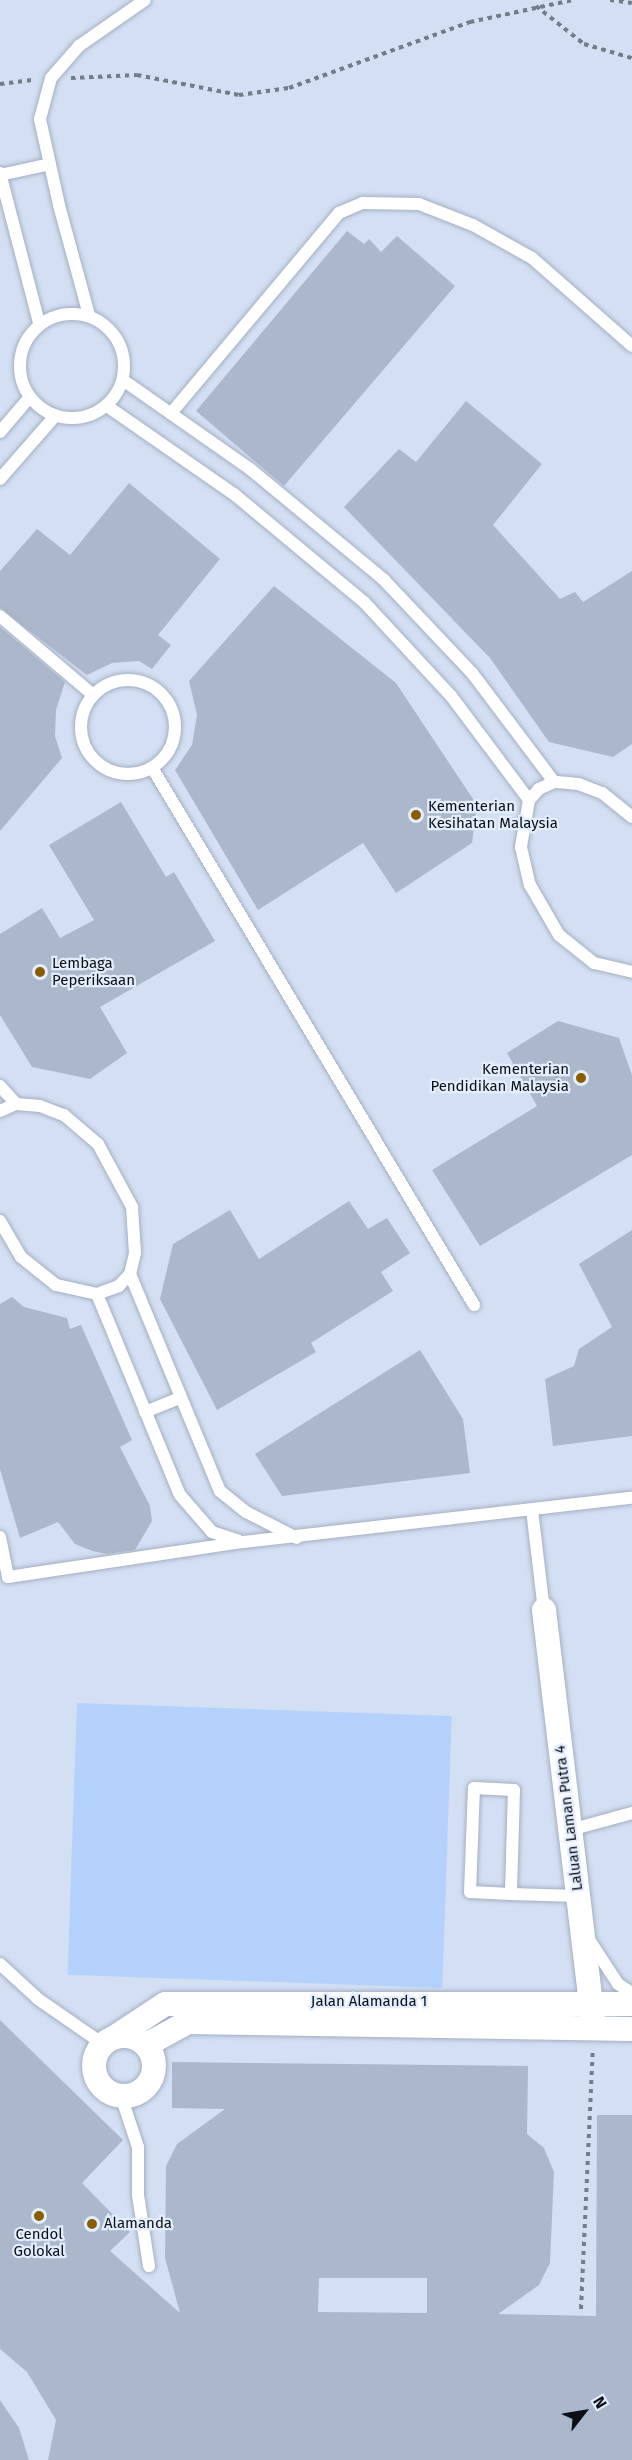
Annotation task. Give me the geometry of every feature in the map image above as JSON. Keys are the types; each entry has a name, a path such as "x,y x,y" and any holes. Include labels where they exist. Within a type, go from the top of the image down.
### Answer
{"street":[{"name":"Laluan Laman Putra 4","path":"544,1610 592,2015"},
{"name":"Jalan Alamanda 1","path":"109,2040 165,2004 592,2015 632,2029"},
{"name":"Jalan Alamanda 1","path":"146,2045 188,2022 592,2015 632,2004"},
{"path":"132,2037 146,2045 153,2058 154,2072 147,2086 135,2094 121,2096 108,2092 98,2081 96,2055 109,2040 132,2037"}],"lane":[{"path":"89,315 40,119 51,78 79,46 145,0"},
{"path":"39,323 0,174 50,164"},
{"path":"172,412 339,213 363,203 419,204 473,225 532,258 632,346"},
{"path":"63,313 89,315 112,330 124,354 123,380 107,406 91,416 73,419 55,416 29,398 19,372 22,345 39,323 63,313"},
{"path":"123,380 172,412 250,469 384,580 472,673 554,782"},
{"path":"0,432 29,398"},
{"path":"107,406 235,495 364,602 451,696 529,800"},
{"path":"0,479 55,416"},
{"path":"0,616 92,694"},
{"path":"137,680 158,689 174,712 176,735 164,760 153,769 130,776 115,774 94,762 81,737 81,715 92,694 113,681 137,680"},
{"path":"153,769 474,1305"},
{"path":"632,817 602,793 579,784 554,782 539,789 529,800 522,823 524,869 560,935 594,963 632,972"},
{"path":"0,1086 16,1104"},
{"path":"0,1111 16,1104 40,1106 64,1115 98,1144 132,1207 135,1252 130,1274 119,1286 97,1294 56,1285 34,1271 0,1221"},
{"path":"130,1274 220,1491 246,1512 299,1538"},
{"path":"97,1294 180,1495 212,1532 243,1542"},
{"path":"145,1412 180,1398"},
{"path":"0,1537 8,1576 243,1542 299,1538 632,1498"},
{"path":"532,1510 544,1610"},
{"path":"511,1894 514,1790 474,1788 470,1892 511,1894 578,1896"},
{"path":"570,1830 632,1813"},
{"path":"581,1924 618,1984 632,1993"},
{"path":"0,1964 38,1999 109,2040"},
{"path":"121,2096 138,2147 140,2213 149,2266"}],"path":[{"path":"0,84 51,78 137,75 239,95 289,88 471,22 535,6 573,0"},
{"path":"610,0 632,3"},
{"path":"535,6 584,44 632,58"},
{"path":"581,2309 592,2015"}],"shaded area":[{"path":"77,1703 452,1716 442,1988 68,1975"}],"building":[{"path":"347,231 364,244 369,239 381,252 397,236 455,286 284,486 196,411"},
{"path":"466,401 542,464 493,525 560,599 575,592 583,602 632,571 632,744 613,757 549,742 490,658 344,507 399,449 416,462"},
{"path":"129,483 220,559 158,635 171,645 152,669 139,661 112,663 87,675 0,608 0,571 37,529 70,555"},
{"path":"274,586 396,683 477,805 472,843 396,893 363,843 258,910 175,770 192,745 197,715 189,681"},
{"path":"0,627 65,682 56,710 55,736 62,758 0,831"},
{"path":"121,802 166,877 174,872 215,941 100,1007 127,1053 90,1079 32,1067 0,1015 0,934 42,908 60,938 94,920 49,845"},
{"path":"558,1021 619,1038 632,1075 632,1155 480,1246 432,1170 537,1106 507,1053"},
{"path":"349,1201 368,1229 387,1218 410,1253 381,1272 393,1291 311,1343 316,1352 217,1410 160,1299 173,1244 230,1210 259,1259"},
{"path":"632,1230 632,1436 553,1446 545,1379 574,1366 579,1349 612,1327 579,1264"},
{"path":"12,1297 24,1307 67,1318 70,1329 81,1325 132,1440 120,1447 150,1506 152,1521 135,1550 107,1554 92,1551 75,1544 58,1522 20,1538 0,1469 0,1304"},
{"path":"420,1350 463,1419 470,1473 282,1496 255,1454"},
{"path":"0,2020 123,2140 82,2183 130,2232 110,2251 180,2313 165,2258 166,2166 177,2144 225,2109 172,2108 172,2062 528,2066 527,2134 544,2148 554,2172 550,2263 539,2285 498,2314 596,2316 597,2115 632,2115 632,2460 48,2460 56,2420 27,2372 0,2349","holes":["319,2278 427,2278 427,2313 318,2312"]},
{"path":"0,2400 19,2428 29,2460 0,2460"}],"place":[{"name":"Kementerian Kesihatan Malaysia","path":"416,815"},
{"name":"Lembaga Peperiksaan","path":"40,972"},
{"name":"Kementerian Pendidikan Malaysia","path":"581,1078"},
{"name":"Cendol Golokal","path":"39,2216"},
{"name":"Alamanda","path":"92,2224"}]}
